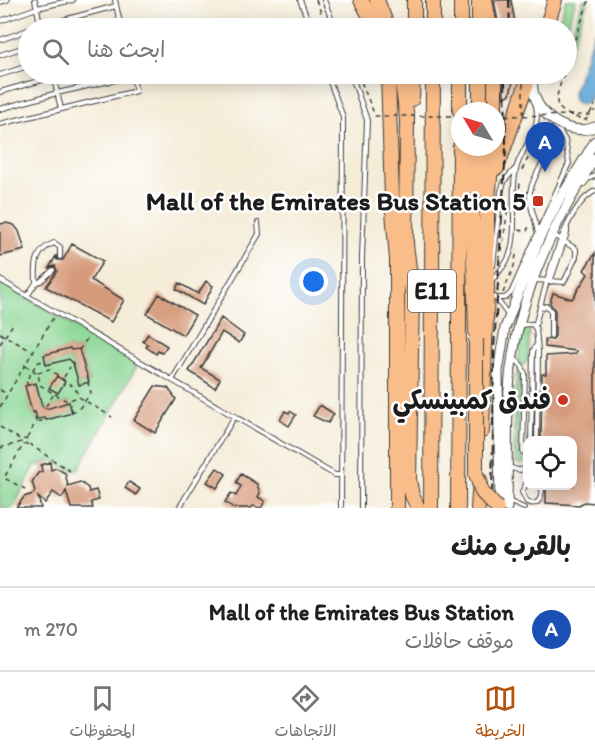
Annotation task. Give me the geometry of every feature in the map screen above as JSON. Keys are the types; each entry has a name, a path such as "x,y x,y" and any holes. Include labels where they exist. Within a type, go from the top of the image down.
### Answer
{"highway":[{"path":"361,0 371,18"},
{"path":"377,0 384,18"},
{"path":"433,0 433,18"},
{"path":"461,0 461,18"},
{"path":"479,0 479,18"},
{"path":"485,0 488,18"},
{"path":"549,18 555,0"},
{"path":"414,2 414,18"},
{"path":"388,84 392,200 402,261 412,292 402,481 403,492 410,508"},
{"path":"399,84 399,220 402,261"},
{"path":"397,508 402,261 412,84"},
{"name":"E11","path":"431,508 433,84"},
{"path":"460,84 460,102"},
{"path":"480,84 480,102"},
{"path":"495,84 495,102"},
{"path":"486,250 496,171 526,84"},
{"name":"E11","path":"458,508 460,156"},
{"path":"467,156 472,189 477,302"},
{"path":"481,156 482,230 476,339 476,474 482,492 503,506"},
{"path":"478,508 487,209 492,156"},
{"path":"406,413 409,480 418,508"}],"street":[{"path":"533,84 534,98 544,113 555,122 580,129 595,127"},
{"path":"503,506 507,467 509,387 512,357 519,325 532,280 551,234 571,196 592,167 595,141"},
{"path":"503,506 498,372 502,339 509,315 544,230 592,167"},
{"path":"509,315 513,326 506,366 509,387"}],"lane":[{"path":"0,2 7,0"},
{"path":"35,0 39,18"},
{"path":"0,21 37,8 73,0"},
{"path":"115,0 119,18"},
{"path":"300,0 307,18"},
{"path":"324,0 331,18"},
{"path":"73,18 116,6"},
{"path":"0,40 18,34"},
{"path":"0,55 18,49"},
{"path":"0,75 18,69"},
{"path":"0,92 25,84"},
{"path":"55,84 61,109"},
{"path":"0,109 94,84"},
{"path":"0,124 136,91 134,84"},
{"path":"331,84 343,117 341,508"},
{"path":"355,84 364,109 367,126 362,257 361,508"},
{"path":"509,315 495,297 492,280 501,191 505,180 517,168 535,131 537,114 534,98"},
{"path":"495,297 505,298 511,293 569,163 565,140 560,132 544,128 535,131"},
{"path":"537,232 530,190 551,146 554,129"},
{"path":"492,280 510,254 517,168"},
{"path":"537,436 538,349 535,326 567,227 581,200 595,191"},
{"path":"172,380 259,234 258,223"},
{"path":"532,280 562,283 566,280 577,254 576,249 551,234"},
{"path":"36,283 36,261 45,247 54,243 60,247 62,252 60,257"},
{"path":"27,296 36,283 53,270"},
{"path":"0,280 334,475 341,475"},
{"path":"540,308 545,306 550,309 550,336"},
{"path":"519,325 535,326"},
{"path":"531,436 533,351 537,344"},
{"path":"512,357 522,366 525,374 523,436"},
{"path":"179,508 235,416"},
{"path":"507,467 523,470"},
{"path":"523,490 527,502 532,504 541,498 542,490"},
{"path":"503,506 524,508"}],"path":[{"path":"316,0 323,18"},
{"path":"577,37 590,0"},
{"path":"362,84 375,116 451,116"},
{"path":"523,84 523,116"},
{"path":"560,84 555,98 558,107 571,115 586,120 595,105"},
{"path":"505,116 591,115 595,110"},
{"path":"502,251 508,199 519,200 520,176 524,164 541,134 544,134 544,128"},
{"path":"518,236 518,230 527,232 528,228 532,229"},
{"path":"503,293 514,266 517,249"},
{"path":"0,407 56,312"},
{"path":"0,344 13,324"},
{"path":"0,333 34,352"},
{"path":"79,350 91,333"},
{"path":"27,386 26,381 37,363 45,360"},
{"path":"25,365 38,373 50,369 75,388 79,397 112,417"},
{"path":"63,378 70,367"},
{"path":"38,373 40,385 54,394 67,401 79,397"},
{"path":"72,412 78,410 91,393 88,382"},
{"path":"0,390 7,395"},
{"path":"46,406 54,394"},
{"path":"0,448 26,439 36,422 34,412"},
{"path":"36,422 45,420"},
{"path":"0,427 70,471"},
{"path":"26,439 29,444"},
{"path":"4,478 22,442"},
{"path":"0,475 29,491"}],"green space":[{"path":"566,0 576,0 570,18 560,18"},
{"path":"583,0 588,0 577,31 577,18"},
{"path":"0,281 138,364 78,470 70,471 51,460 35,466 13,508 0,508","holes":["70,348 71,350 79,349 89,382 79,385 73,363 69,359 47,365 44,356","36,383 42,406 46,409 69,402 71,413 46,420 45,417 37,419 35,412 32,412 26,387"]},
{"path":"524,326 530,328 528,360 522,366 518,361"},
{"path":"517,370 521,378 518,415 519,452 523,458 521,465 515,461 514,415"}],"water":[{"path":"595,30 595,90 587,103 580,105 574,100 573,93"}],"building":[{"path":"494,0 511,0 514,18 497,18"},
{"path":"504,84 512,84 510,94 504,98"},
{"path":"0,224 14,225 19,231 25,250 0,256"},
{"path":"72,244 103,261 91,280 124,300 111,322 46,287 57,271 55,266 49,268 56,256 57,260 63,260"},
{"name":"فندق كمبينسكي","path":"595,253 595,503 584,502 579,505 546,503 546,490 577,490 577,436 541,436 542,374 546,374 546,356 576,354 576,351 545,347 545,339 552,340 555,336 555,311 550,303 553,293 572,299 588,274 584,270"},
{"path":"206,281 213,286 203,305 176,289 179,283 198,294"},
{"path":"159,294 195,315 183,335 147,314"},
{"path":"221,318 244,335 239,343 222,332 201,368 220,379 215,388 189,371"},
{"path":"148,334 167,346 162,353 158,351 156,354 146,347 148,345 143,341"},
{"path":"70,348 71,350 79,349 89,382 79,385 73,363 69,359 46,365 44,355"},
{"path":"57,376 65,382 58,393 49,388"},
{"path":"36,383 42,406 46,409 69,402 72,413 46,420 45,418 37,419 35,412 32,412 25,386"},
{"path":"155,386 168,388 176,399 155,433 134,420"},
{"path":"320,405 334,414 328,423 313,416"},
{"path":"285,411 296,415 289,426 280,420"},
{"path":"50,462 51,470 56,468 65,473 68,486 80,482 88,488 89,492 96,490 99,500 91,502 93,508 71,508 66,491 62,498 53,492 45,503 38,497 41,508 16,508 24,497 35,491 32,482 38,473 42,472 41,465"},
{"path":"217,468 226,474 217,488 207,482"},
{"path":"241,474 257,484 260,493 258,497 265,501 261,508 253,506 234,508 225,502 231,493 236,496 241,486 236,483"},
{"path":"129,482 140,489 136,495 125,488"}],"railway":[{"path":"509,0 510,18"},
{"path":"492,508 494,349 506,148 505,84"}],"place":[{"name":"Mall of the Emirates Bus Station","path":"545,172"},
{"name":"Mall of the Emirates Bus Station 5","path":"538,201"},
{"name":"فندق كمبينسكي","path":"563,400"}]}
